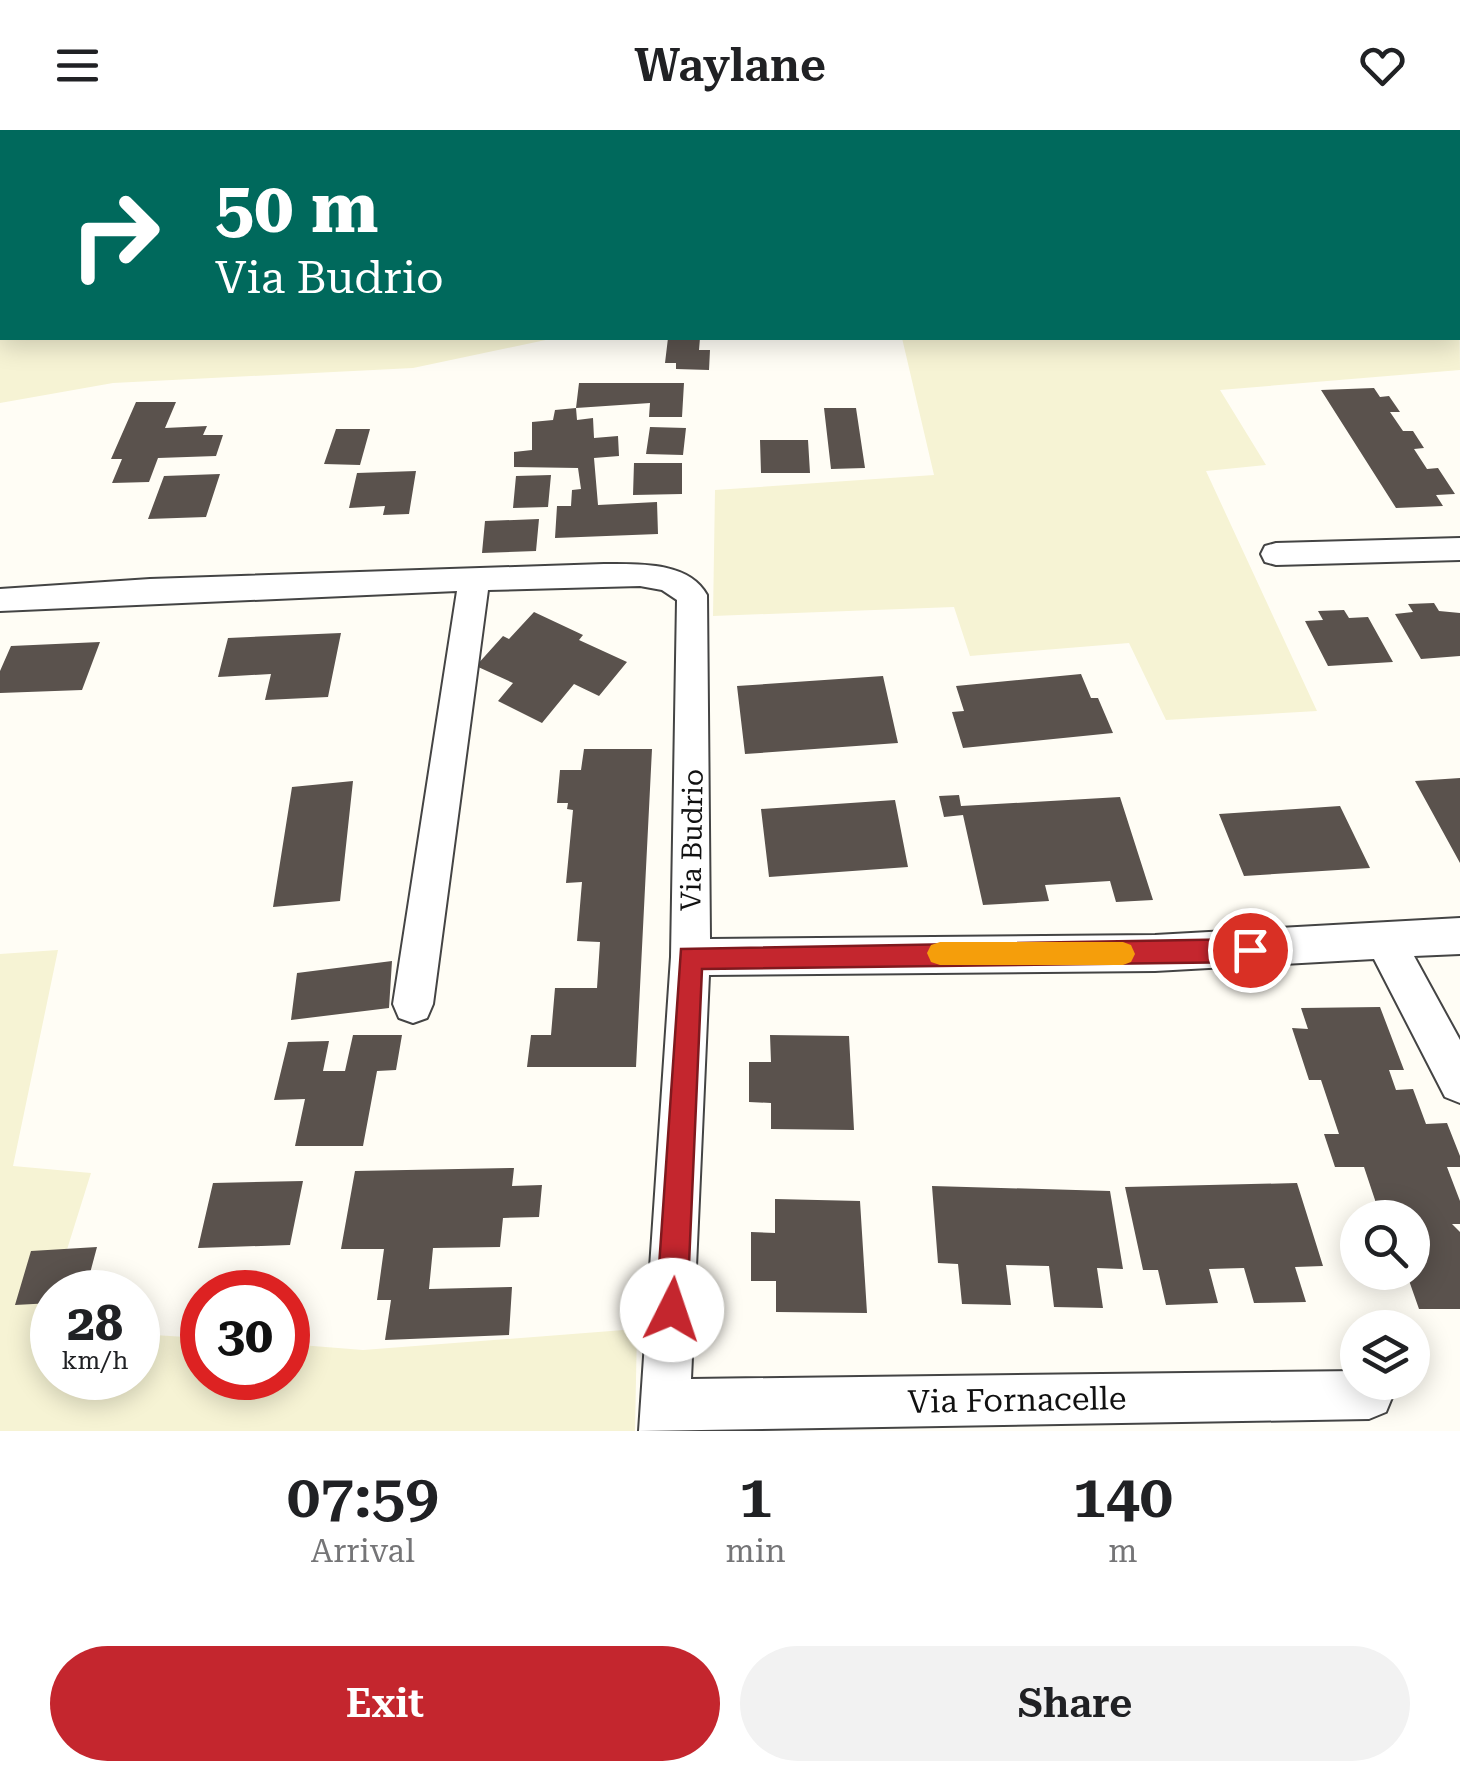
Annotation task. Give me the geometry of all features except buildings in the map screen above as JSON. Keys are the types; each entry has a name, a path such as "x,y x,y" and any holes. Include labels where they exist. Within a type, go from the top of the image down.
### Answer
{"street":[{"path":"1276,554 1460,548"},
{"name":"Via Budrio","path":"0,600 116,596 150,590 639,575 668,578 692,596 696,659 690,958"},
{"path":"413,1004 474,580"},
{"path":"690,958 1155,953 1460,936"},
{"path":"1385,941 1460,1082"},
{"name":"Via Fornacelle","path":"690,958 665,1417 1340,1397"}],"shaded area":[{"path":"0,340 546,340 413,368 113,383 0,403"},
{"path":"902,340 1460,340 1460,370 1220,390 1266,465 1206,471 1317,711 1166,720 1129,643 970,656 954,607 713,616 715,490 934,475"},
{"path":"58,950 13,1166 91,1173 61,1270 30,1270 30,1400 160,1400 160,1335 180,1337 180,1400 310,1400 310,1346 363,1350 637,1329 635,1431 0,1431 0,954"}],"slow traffic":[{"path":"940,953 1123,954"}],"route":[{"path":"672,1310 690,958 1250,950"}]}
